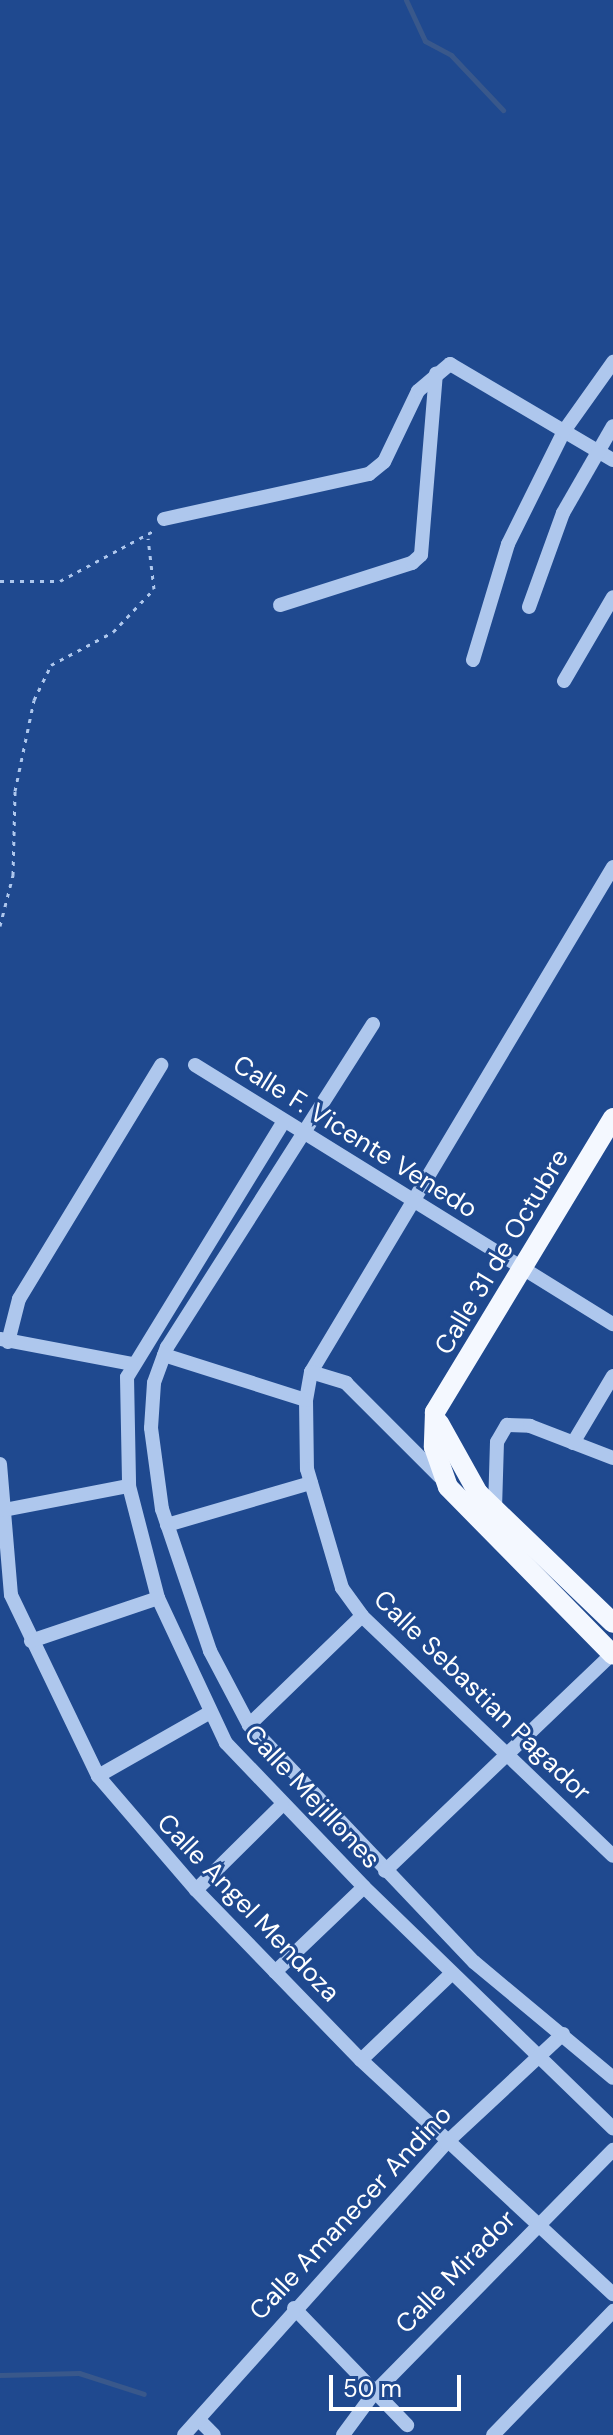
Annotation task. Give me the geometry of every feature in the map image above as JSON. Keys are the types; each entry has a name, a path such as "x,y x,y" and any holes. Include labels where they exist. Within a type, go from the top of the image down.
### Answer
{"main road":[{"name":"Calle 31 de Octubre","path":"435,1412 613,1118"},
{"path":"435,1412 439,1476 612,1655"},
{"path":"435,1412 458,1466 495,1509 613,1623"}],"street":[{"path":"473,660 508,544 564,431 613,362"},
{"path":"164,519 369,474 384,462 418,391 450,364 613,460"},
{"path":"280,605 412,563 421,555 436,374"},
{"path":"529,607 563,513 613,426"},
{"path":"564,681 613,597"},
{"path":"439,1476 346,1383 311,1372 613,867"},
{"name":"Calle Mejillones","path":"373,1024 164,1355 154,1383 151,1428 167,1525 210,1651 249,1725 474,1962 612,2075"},
{"path":"132,1364 4,1340 19,1299 161,1065"},
{"name":"Calle F. Vicente Venedo","path":"195,1065 613,1324"},
{"name":"Calle Mejillones","path":"284,1121 132,1364 123,1409 129,1486 158,1598 209,1713 226,1743 282,1805 451,1974 613,2128"},
{"path":"164,1355 306,1400"},
{"name":"Calle Sebastian Pagador","path":"311,1372 306,1400 311,1483 342,1588 362,1616 613,1856"},
{"path":"573,1443 613,1376"},
{"path":"495,1509 497,1442 507,1425 530,1426 613,1458"},
{"name":"Calle Angel Mendoza","path":"0,1464 11,1595 98,1776 196,1890 361,2060 446,2143 613,2294"},
{"path":"167,1525 311,1483"},
{"path":"4,1510 129,1486"},
{"path":"31,1641 158,1598"},
{"path":"249,1725 362,1616"},
{"path":"385,1871 505,1753 612,1655"},
{"path":"98,1776 209,1713"},
{"path":"196,1890 282,1805"},
{"path":"275,1972 364,1887"},
{"path":"361,2060 451,1974"},
{"name":"Calle Amanecer Andino","path":"184,2435 294,2308 446,2143 538,2054 563,2034"},
{"name":"Calle Mirador","path":"343,2435 374,2393 536,2223 613,2150"},
{"path":"294,2308 407,2425"},
{"path":"493,2435 613,2311"},
{"path":"199,2420 214,2435"}],"path":[{"path":"0,581 60,581 148,538 164,519"},
{"path":"0,926 13,875 15,791 34,700 51,665 113,632 154,589 148,538"}],"waterway":[{"path":"406,0 425,41 451,55 503,110"},
{"path":"0,2375 79,2373 144,2394"}]}
